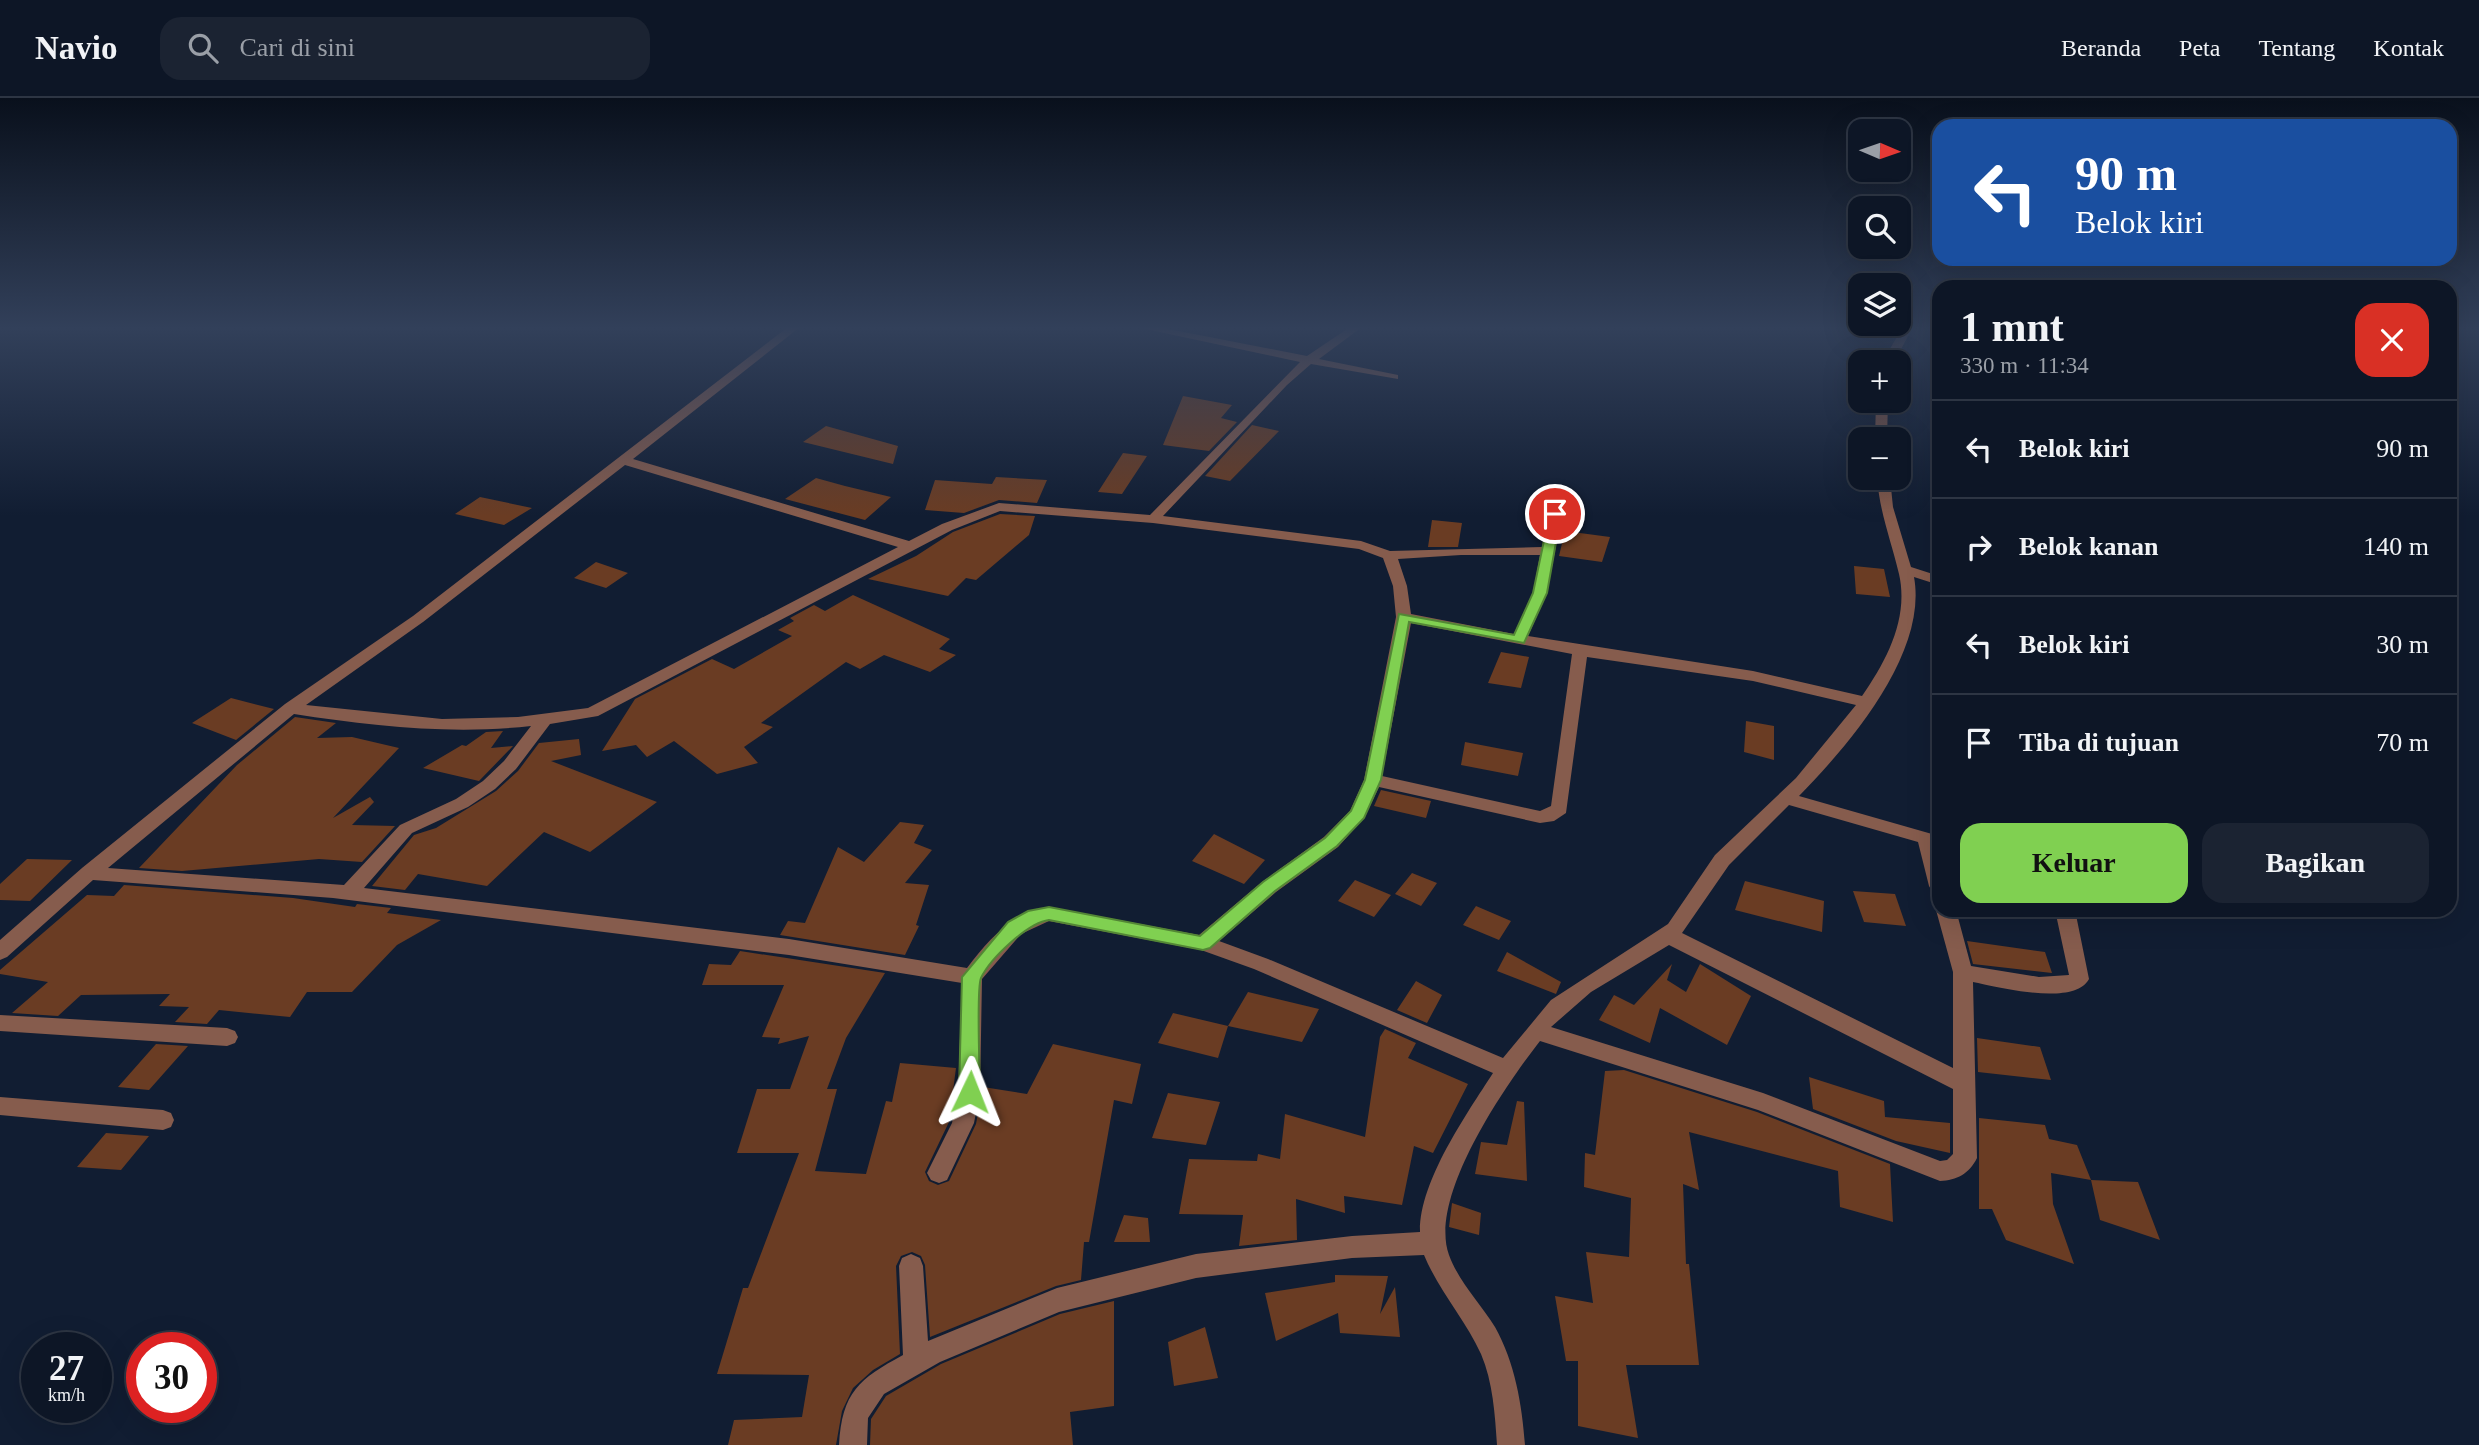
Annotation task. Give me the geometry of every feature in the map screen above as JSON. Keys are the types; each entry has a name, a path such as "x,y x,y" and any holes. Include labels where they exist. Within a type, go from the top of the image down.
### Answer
{"street":[{"path":"0,952 89,873 291,708 418,619 714,390"},
{"path":"1153,519 1280,390"},
{"path":"623,460 911,546"},
{"path":"1511,1445 1507,1401 1496,1361 1487,1340 1446,1273 1433,1243 1432,1222 1437,1196 1482,1108 1555,1008 1576,991 1668,935 1720,862 1758,820 1786,798 1867,702 1896,653 1909,614 1906,570 1886,507 1885,490"},
{"path":"291,708 363,719 494,725 542,722 592,712 625,698 947,527 999,506 1153,519 1361,545 1389,555 1461,551 1549,551"},
{"path":"1519,640 1540,593 1555,514"},
{"path":"1203,943 1269,887 1331,842 1358,814 1373,780 1404,617 1400,586 1389,555"},
{"path":"1906,570 1932,579"},
{"path":"1404,617 1580,651 1753,676 1867,702"},
{"path":"1373,780 1540,817 1555,814 1560,809 1580,651"},
{"path":"348,893 406,830 462,803 489,785 510,765 542,722"},
{"path":"1786,798 1932,841"},
{"path":"89,873 348,893 789,947 972,977"},
{"path":"939,1173 963,1123 970,1092 972,977 1014,926 1034,915 1049,914 1203,943 1261,964 1508,1070"},
{"path":"1536,1031 1763,1102 1940,1171 1952,1170 1965,1158 1963,972 1948,917"},
{"path":"1963,972 2032,984 2070,985 2079,979 2079,968 2067,917"},
{"path":"1668,935 1964,1084"},
{"path":"0,1023 227,1037"},
{"path":"0,1106 163,1120"},
{"path":"853,1445 854,1418 861,1402 875,1385 916,1362 1057,1300 1196,1266 1352,1247 1433,1243"},
{"path":"911,1266 916,1362"}],"building":[{"path":"1183,396 1232,405 1221,418 1237,422 1209,451 1163,445"},
{"path":"1252,425 1279,431 1230,481 1205,476"},
{"path":"826,426 898,446 893,464 803,442"},
{"path":"1123,453 1147,456 1122,494 1098,492"},
{"path":"996,477 1047,480 1037,503 999,500 964,513 925,510 935,480 992,484"},
{"path":"816,478 891,497 865,520 785,499"},
{"path":"480,497 532,508 504,525 455,514"},
{"path":"1000,514 1035,516 1029,535 976,580 966,578 948,596 868,579 916,556 953,532"},
{"path":"1432,520 1462,523 1458,547 1428,547"},
{"path":"1565,531 1610,537 1602,562 1559,556"},
{"path":"596,562 628,573 606,588 574,578"},
{"path":"1854,566 1884,569 1890,597 1856,594"},
{"path":"853,595 950,639 939,649 956,655 930,672 884,655 860,669 846,662 761,723 773,727 744,747 758,763 717,774 674,741 647,757 636,745 602,751 635,699 712,659 734,669 792,636 778,630 794,621 790,618 814,605 825,611"},
{"path":"1501,652 1529,657 1521,688 1488,683"},
{"path":"231,698 274,709 236,740 192,723"},
{"path":"295,717 336,723 317,738 352,737 399,748 333,818 370,797 374,802 352,825 395,826 362,862 319,859 182,871 139,868 237,765"},
{"path":"1746,721 1774,726 1774,760 1744,752"},
{"path":"503,731 491,748 513,746 479,781 423,768 462,745 466,746 486,732"},
{"path":"579,739 581,755 551,761 657,802 590,852 544,832 487,886 418,874 405,890 372,886 414,835 436,828 496,791 518,771 539,743"},
{"path":"1465,742 1523,753 1518,776 1461,765"},
{"path":"1381,790 1431,801 1426,818 1374,806"},
{"path":"900,822 924,825 914,843 932,850 905,883 929,885 916,925 919,926 905,955 780,935 788,921 805,923 838,847 864,862"},
{"path":"1214,834 1265,860 1244,884 1192,861"},
{"path":"27,859 72,860 30,901 0,900 0,884"},
{"path":"1412,873 1437,883 1421,906 1395,894"},
{"path":"1355,880 1391,895 1374,917 1338,901"},
{"path":"1745,881 1824,901 1822,932 1735,910"},
{"path":"124,885 293,898 355,907 357,904 391,908 387,913 441,920 397,945 352,992 307,992 290,1017 219,1010 207,1024 175,1022 189,1007 159,1006 170,994 81,995 58,1016 12,1013 48,982 0,974 0,970 87,895 114,896"},
{"path":"1853,891 1895,894 1906,926 1864,922"},
{"path":"1476,906 1511,921 1499,940 1463,925"},
{"path":"1967,941 2045,952 2052,973 1973,964"},
{"path":"740,951 885,973 846,1038 827,1089 837,1089 815,1171 866,1174 886,1101 892,1102 900,1063 956,1068 949,1122 925,1172 929,1181 938,1185 949,1181 976,1124 983,1087 1027,1094 1053,1044 1141,1064 1132,1104 1114,1100 1089,1242 1084,1242 1081,1280 1056,1286 930,1337 925,1265 921,1256 912,1252 901,1256 896,1266 900,1354 873,1370 853,1388 842,1411 836,1445 728,1445 734,1420 802,1417 809,1375 717,1374 743,1288 748,1288 799,1153 737,1153 757,1089 790,1089 809,1036 778,1044 780,1038 762,1037 784,985 702,985 709,964 731,965"},
{"path":"1507,952 1561,982 1556,994 1497,971"},
{"path":"1672,964 1667,980 1686,992 1700,964 1751,996 1727,1045 1660,1008 1650,1043 1599,1020 1614,995 1634,1005"},
{"path":"1416,981 1442,995 1427,1023 1397,1010"},
{"path":"1248,992 1319,1009 1302,1042 1228,1026"},
{"path":"1173,1013 1228,1026 1218,1058 1158,1043"},
{"path":"1385,1029 1416,1043 1408,1058 1468,1084 1433,1153 1414,1146 1402,1205 1344,1196 1345,1213 1296,1199 1297,1240 1239,1246 1243,1215 1179,1214 1189,1159 1257,1161 1258,1154 1280,1159 1285,1114 1365,1137 1380,1037"},
{"path":"1977,1038 2040,1047 2051,1080 1978,1072"},
{"path":"156,1044 188,1046 149,1090 118,1087"},
{"path":"1624,1070 1757,1112 1890,1164 1893,1222 1840,1207 1838,1171 1689,1132 1699,1190 1683,1184 1686,1264 1689,1264 1699,1365 1626,1365 1638,1438 1578,1426 1578,1361 1566,1361 1555,1296 1593,1303 1586,1252 1629,1257 1631,1198 1584,1187 1585,1153 1595,1155 1605,1071"},
{"path":"1809,1077 1884,1101 1885,1117 1950,1123 1950,1153 1896,1141 1813,1109"},
{"path":"1168,1093 1220,1102 1206,1145 1152,1138"},
{"path":"1517,1101 1524,1102 1527,1181 1475,1174 1481,1142 1507,1145"},
{"path":"1979,1118 2045,1125 2049,1139 2077,1145 2091,1180 2051,1173 2053,1204 2074,1264 2006,1240 1992,1209 1979,1209"},
{"path":"106,1133 149,1136 121,1170 77,1167"},
{"path":"2091,1180 2138,1182 2160,1240 2100,1220"},
{"path":"1452,1203 1481,1213 1479,1235 1449,1227"},
{"path":"1124,1215 1148,1218 1150,1242 1114,1242"},
{"path":"1335,1275 1388,1276 1380,1314 1395,1287 1400,1337 1340,1333 1338,1313 1276,1341 1265,1293 1335,1282"},
{"path":"1114,1301 1114,1406 1070,1412 1073,1445 870,1445 871,1419 886,1396 941,1364 1060,1314"},
{"path":"1205,1327 1218,1378 1174,1386 1168,1342"}],"route":[{"path":"970,1092 972,977 1014,926 1034,915 1049,914 1203,943 1269,887 1331,842 1358,814 1373,780 1404,617 1519,640 1540,593 1555,514"}]}
